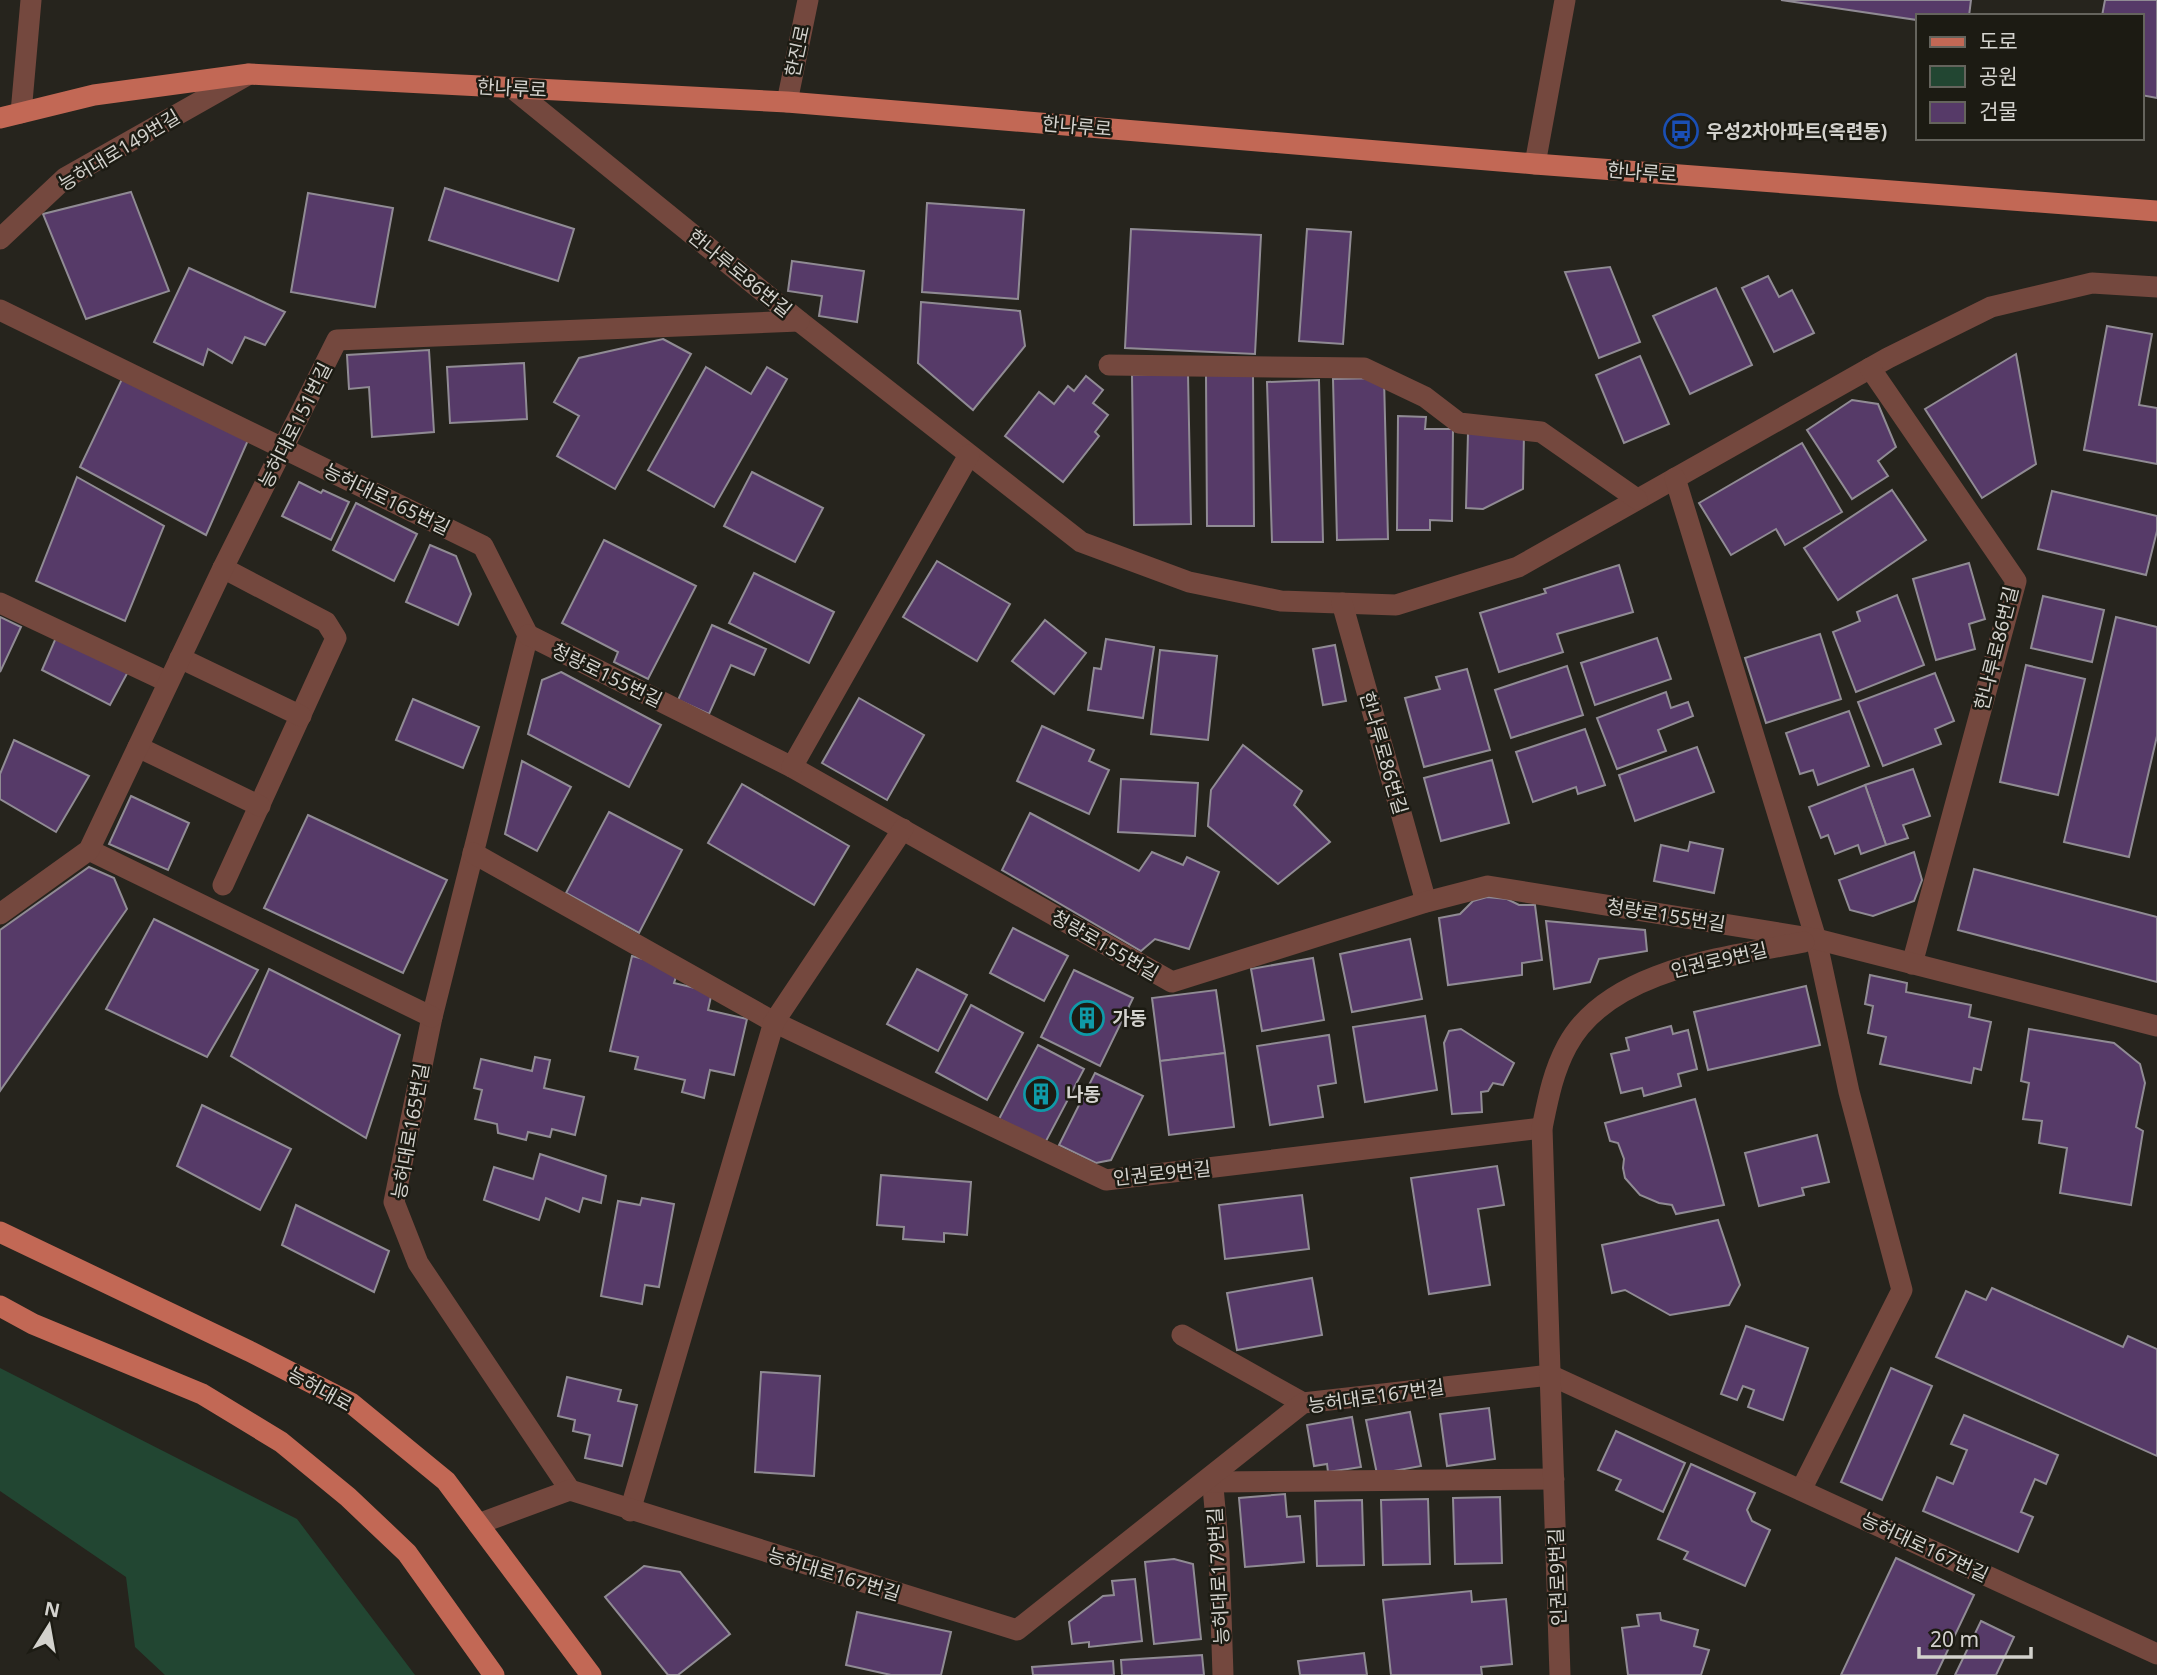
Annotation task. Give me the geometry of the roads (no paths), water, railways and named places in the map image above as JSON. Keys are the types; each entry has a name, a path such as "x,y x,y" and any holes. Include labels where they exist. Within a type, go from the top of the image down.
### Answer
{"main road":[{"name":"한나루로","path":"0,118 93,95 249,75 787,102 1535,164 2157,211"},
{"name":"능허대로","path":"0,1231 249,1350 351,1403 446,1481 591,1675"},
{"path":"0,1306 33,1324 202,1394 281,1441 348,1497 407,1553 494,1675"}],"street":[{"path":"21,113 31,0"},
{"name":"한진로","path":"787,102 808,0"},
{"path":"1535,164 1565,0"},
{"name":"능허대로149번길","path":"0,239 65,178 249,75"},
{"name":"한나루로86번길","path":"512,88 799,321 1081,542 1189,582 1282,601 1396,605 1518,567 1870,368 1992,307 2092,283 2157,287"},
{"name":"능허대로165번길","path":"0,310 483,546 528,635 432,1017 394,1202 418,1264 570,1490"},
{"name":"능허대로151번길","path":"0,914 89,850 223,568 337,341 799,321"},
{"path":"1109,365 1364,369 1426,397 1459,423 1541,432 1637,499"},
{"name":"한나루로86번길","path":"1870,368 2016,581 1912,964"},
{"path":"792,767 970,455"},
{"path":"1675,478 1816,939 1849,1092 1902,1290 1801,1490"},
{"path":"223,568 326,622 336,638 223,885"},
{"path":"0,603 168,682"},
{"name":"한나루로86번길","path":"1342,603 1426,902"},
{"name":"청량로155번길","path":"528,635 792,767 1172,982 1426,902 1488,886 1816,939 2157,1026"},
{"path":"180,658 301,716"},
{"path":"138,747 260,806"},
{"path":"630,1511 774,1022 903,829"},
{"path":"89,850 432,1017"},
{"path":"473,853 774,1022"},
{"name":"인권로9번길","path":"1560,1675 1542,1128 1553,1078 1568,1044 1590,1015 1650,978 1674,970 1816,939"},
{"name":"인권로9번길","path":"774,1022 1106,1180 1542,1128"},
{"path":"1182,1335 1303,1403"},
{"name":"능허대로167번길","path":"570,1490 630,1511 1017,1630 1212,1479 1303,1403 1550,1375 2157,1654"},
{"path":"1212,1479 1553,1479"},
{"name":"능허대로179번길","path":"1212,1479 1219,1553 1223,1675"},
{"path":"478,1524 570,1490"}],"place":[{"name":"우성2차아파트(옥련동)","path":"1681,131"},
{"name":"가동","path":"1087,1018"},
{"name":"나동","path":"1041,1094"}]}
